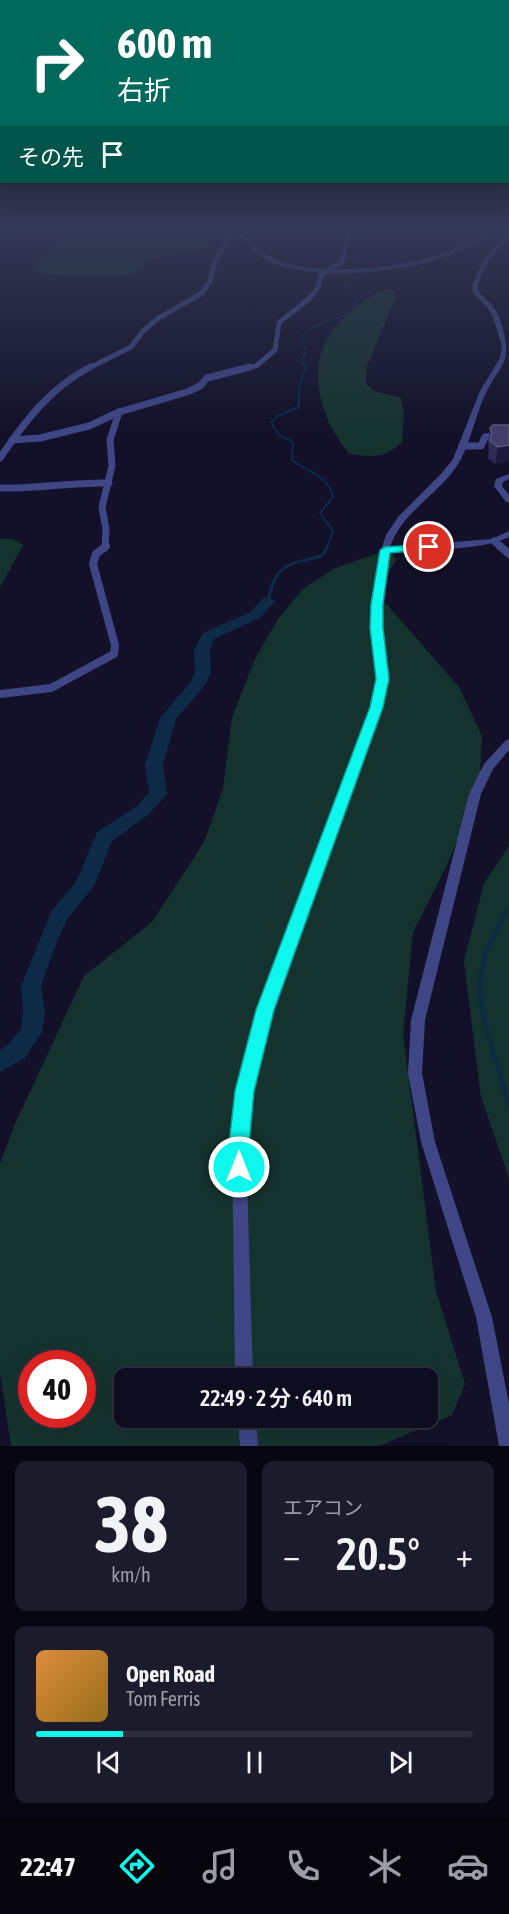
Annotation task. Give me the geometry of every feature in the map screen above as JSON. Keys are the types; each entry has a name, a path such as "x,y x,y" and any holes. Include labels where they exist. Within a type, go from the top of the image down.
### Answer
{"street":[{"path":"0,458 24,423 67,379 131,346 143,331 158,319 198,295"},
{"path":"12,440 40,438 89,426 119,412 187,392 200,386 207,378 255,366 275,350 279,323 313,295"},
{"path":"244,1368 239,1144 244,1091 265,1010 376,707 383,679 376,628 377,604 385,550 390,535 400,519 450,469 462,446 483,391 505,352 496,317 491,307 479,295"},
{"path":"0,694 51,688 114,654 114,645 93,564 96,554 106,547 102,507 112,466 110,440 119,412"},
{"path":"462,446 481,446 485,437 509,435"},
{"path":"509,476 499,481 498,486 509,500"},
{"path":"0,488 33,489 76,482 109,483"},
{"path":"385,550 494,541 509,534"},
{"path":"494,541 509,554"},
{"path":"508,1446 484,1317 428,1142 415,1072 418,1020 475,794 488,766 509,743"},
{"path":"247,1428 249,1446"}],"green space":[{"path":"373,295 395,295 367,366 366,384 374,391 401,398 404,414 402,442 396,448 378,456 350,454 340,441 324,410 318,376 325,343 334,328"},
{"path":"0,539 13,539 23,545 0,588"},
{"path":"381,552 393,555 396,560 389,571 383,600 459,687 482,736 479,790 446,867 413,932 403,1034 436,1291 465,1384 452,1415 438,1421 438,1368 114,1368 114,1428 421,1428 379,1446 11,1446 0,1372 0,1164 14,1126 84,976 152,922 204,842 223,789 232,717 255,659 278,619 303,589 335,568"},
{"path":"509,846 509,1178 481,1097 464,961 484,883"}],"building":[{"path":"493,425 509,425 509,445 498,447 490,441 492,433 490,428"}],"waterway":[{"path":"306,368 302,360 306,351 302,342 303,335 311,328 347,314 359,300 353,295"},
{"path":"306,368 299,387 299,407 279,415 271,422 279,435 293,442 292,460 317,475 330,490 333,497 320,513 333,531 327,547"},
{"path":"268,601 271,588 279,572 292,564 322,556 327,547"},
{"path":"0,1062 17,1051 31,1032 34,1012 31,986 44,949 59,915 84,886 104,837 142,811 158,794 154,765 168,718 197,685 203,672 202,650 208,636 255,615 268,601"},
{"path":"499,1071 485,1025 480,988 487,951 509,908"},
{"path":"499,1069 509,1107"}],"route":[{"path":"239,1167 244,1091 251,1057 265,1010 376,707 383,679 376,628 385,550 429,547"}]}
